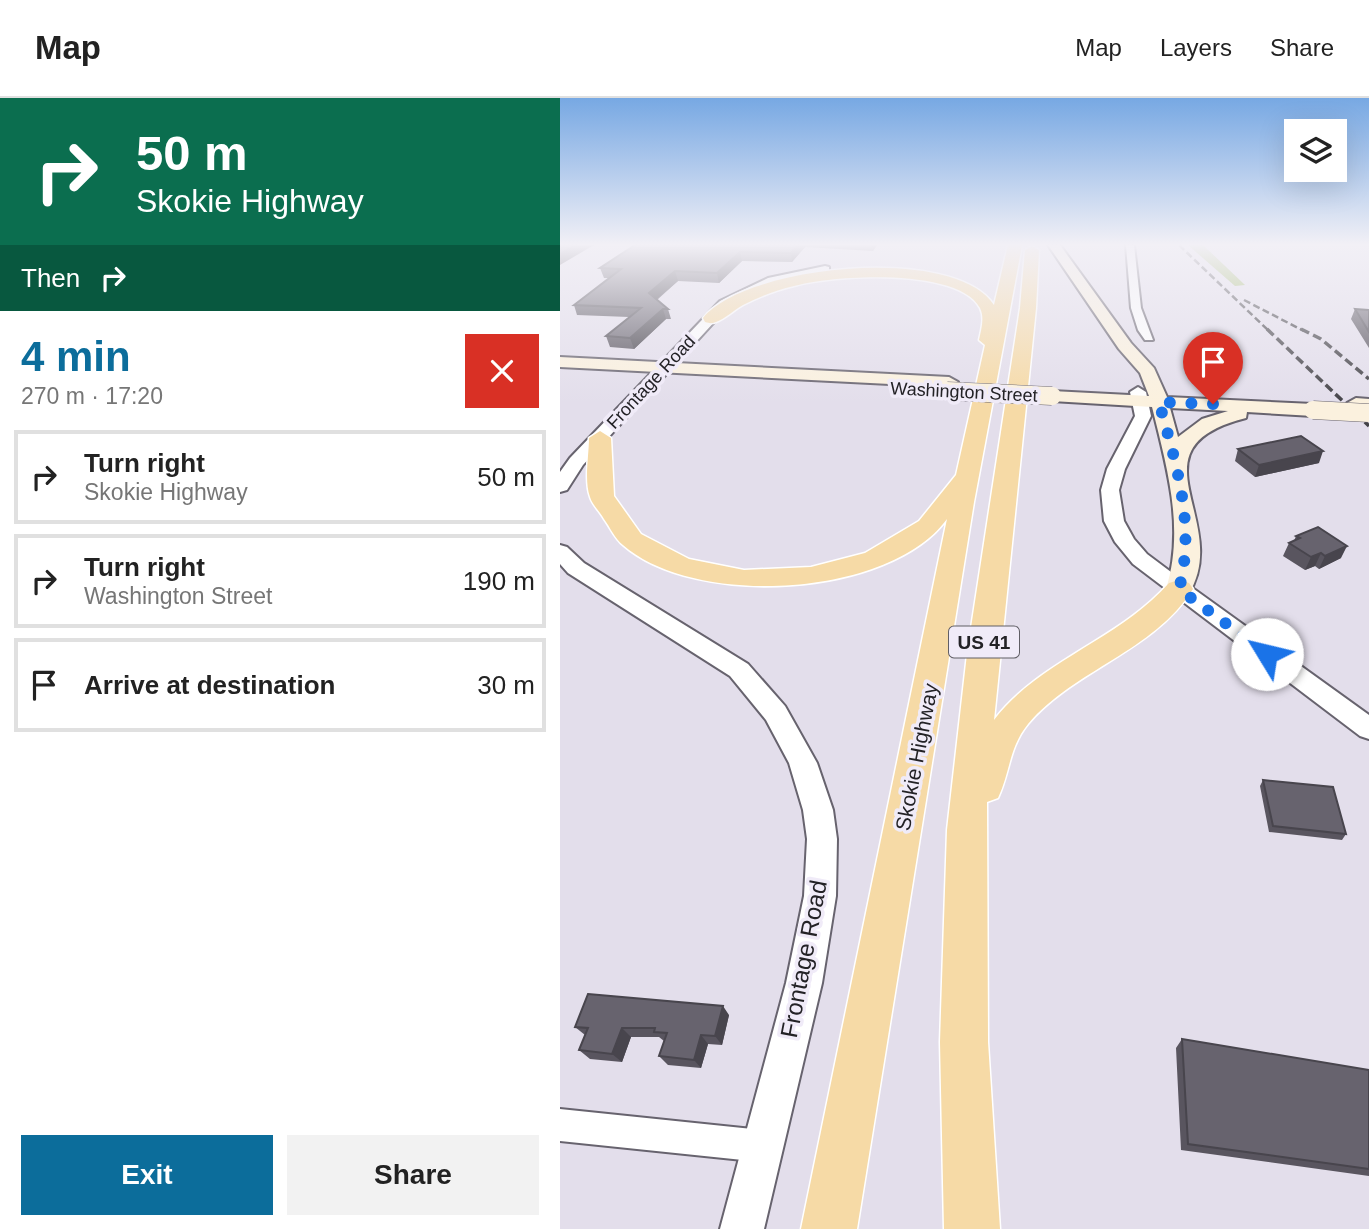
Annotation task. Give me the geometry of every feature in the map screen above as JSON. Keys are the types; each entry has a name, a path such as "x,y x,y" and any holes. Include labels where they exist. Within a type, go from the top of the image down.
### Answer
{"highway":[{"path":"703,322 748,298"},
{"path":"978,298 990,310 987,380"},
{"name":"Skokie Highway","path":"830,1229 971,461 1004,298"},
{"name":"US 41","path":"972,1229 964,1042 966,830 983,654 1029,298"},
{"path":"600,438 590,464 587,490 590,505 608,532 637,554 666,568 699,576 742,580 817,574 867,560 897,547 922,531 945,509 959,490 971,461"},
{"path":"964,1042 980,972 980,845 986,774 995,749 1023,707 1040,692 1071,669 1130,634 1165,607 1179,589"}],"main road":[{"path":"1091,298 1125,346 1124,351 1149,397 1175,460 1188,536 1187,561 1179,589"},
{"name":"Washington Street","path":"560,362 656,371"},
{"name":"Washington Street","path":"560,370 656,371 948,386 1369,412"},
{"name":"Washington Street","path":"1303,406 1369,404"},
{"path":"1175,460 1187,437 1209,421 1238,414 1303,406"}],"street":[{"name":"Frontage Road","path":"703,322 724,298"},
{"name":"Frontage Road","path":"560,469 703,322 735,298"},
{"path":"1137,298 1143,332 1149,338"},
{"name":"Frontage Road","path":"560,486 576,461 600,438 656,371"},
{"path":"1149,397 1143,416 1112,480 1110,505 1125,542 1140,559 1179,589 1369,729"},
{"name":"Frontage Road","path":"560,551 576,568 739,670 776,713 811,783 822,839 820,896 804,983 743,1229"},
{"path":"560,1125 762,1146"}],"building":[{"path":"583,298 655,298 668,309 663,309 630,338 606,336 641,308 574,305"},
{"path":"1355,309 1369,310 1369,332"},
{"path":"1301,436 1323,451 1259,465 1238,449"},
{"path":"1318,527 1347,546 1325,556 1321,553 1311,557 1289,543 1300,538 1296,536"},
{"path":"1263,780 1333,787 1346,834 1273,826"},
{"path":"588,994 723,1006 715,1036 701,1035 694,1060 659,1056 667,1033 654,1032 655,1028 622,1028 612,1054 579,1050 588,1028 575,1027"},
{"path":"1182,1039 1369,1070 1369,1169 1188,1144"}],"railway":[{"path":"1234,298 1269,331"},
{"path":"1244,300 1304,331"},
{"path":"1267,329 1369,426"},
{"path":"1301,329 1321,339 1369,379"}],"route":[{"path":"1213,404 1159,402 1175,460 1188,536 1187,561 1179,589 1267,654"}]}
